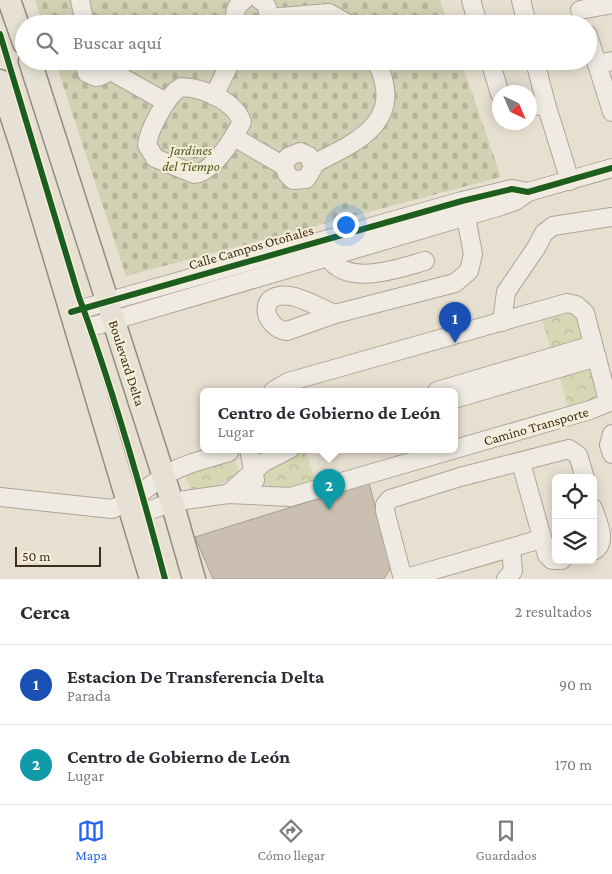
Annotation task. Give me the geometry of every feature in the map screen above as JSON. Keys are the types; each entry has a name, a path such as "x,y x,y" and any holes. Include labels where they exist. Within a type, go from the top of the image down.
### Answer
{"main road":[{"path":"9,0 15,17"},
{"name":"Boulevard Delta","path":"33,70 110,310 173,472 172,502 194,579"},
{"path":"0,81 23,151 151,579"}],"street":[{"path":"80,0 83,15"},
{"path":"260,0 267,7 267,15"},
{"path":"471,0 475,15"},
{"path":"521,0 525,15"},
{"path":"236,15 235,12 241,1"},
{"path":"581,11 612,4"},
{"path":"314,15 330,13 333,15"},
{"path":"597,50 604,62 612,112"},
{"path":"85,70 91,76 101,76 106,70"},
{"path":"115,70 166,102"},
{"path":"214,96 227,70"},
{"path":"234,137 284,166 289,178 297,181 309,176 313,164 343,149 360,137 383,114 387,88 380,70"},
{"path":"493,70 497,85"},
{"path":"536,70 538,106 570,181"},
{"path":"181,88 191,88 214,96 234,107 242,122 234,137 209,168 200,174 194,174 155,158 150,152 148,140 166,102 173,92 181,88"},
{"name":"Calle Campos Otoñales","path":"110,310 327,258 464,209 512,189 528,192 612,168"},
{"path":"335,314 455,282 462,278 468,271 473,254 464,209"},
{"name":"Calle Campos Otoñales","path":"74,322 321,240 464,209"},
{"path":"502,322 506,292 544,233 553,226 612,217"},
{"path":"321,240 327,258 343,270 358,274 402,268 425,261"},
{"name":"Camino Transporte","path":"278,388 288,382 567,303 576,305 584,313 609,401 590,410 458,448"},
{"path":"449,388 595,351"},
{"path":"458,398 595,351"},
{"path":"612,434 609,444 612,454"},
{"path":"541,539 400,578 385,512 387,502 402,494 460,477 572,449 578,455 584,474"},
{"path":"130,510 173,472 225,453"},
{"path":"250,453 257,486 265,496"},
{"path":"228,494 254,470 278,453"},
{"name":"Camino Transporte","path":"0,497 130,510 228,494 290,497 442,453"},
{"path":"521,463 541,539 548,558 552,560"},
{"path":"597,521 602,538 601,545 597,548"},
{"path":"506,579 513,571 511,548"}],"green space":[{"path":"35,0 440,0 445,15 40,15"},
{"name":"Jardines del Tiempo","path":"58,70 464,70 501,177 126,276"},
{"path":"569,310 580,320 584,344 551,352 542,319"},
{"path":"591,366 598,382 598,399 568,408 559,374"},
{"path":"290,453 306,453 316,484 284,491 270,488 263,484 256,478 279,456"},
{"path":"234,458 240,474 194,495 182,471"}],"building":[{"path":"369,483 391,567 384,579 213,579 195,537"}],"cycle path":[{"path":"0,34 79,297 125,437 165,579"},
{"path":"71,312 462,201 512,189 528,192 612,168"}],"place":[{"name":"Estacion De Transferencia Delta","path":"455,343"},
{"name":"Centro de Gobierno de León","path":"329,510"}]}
